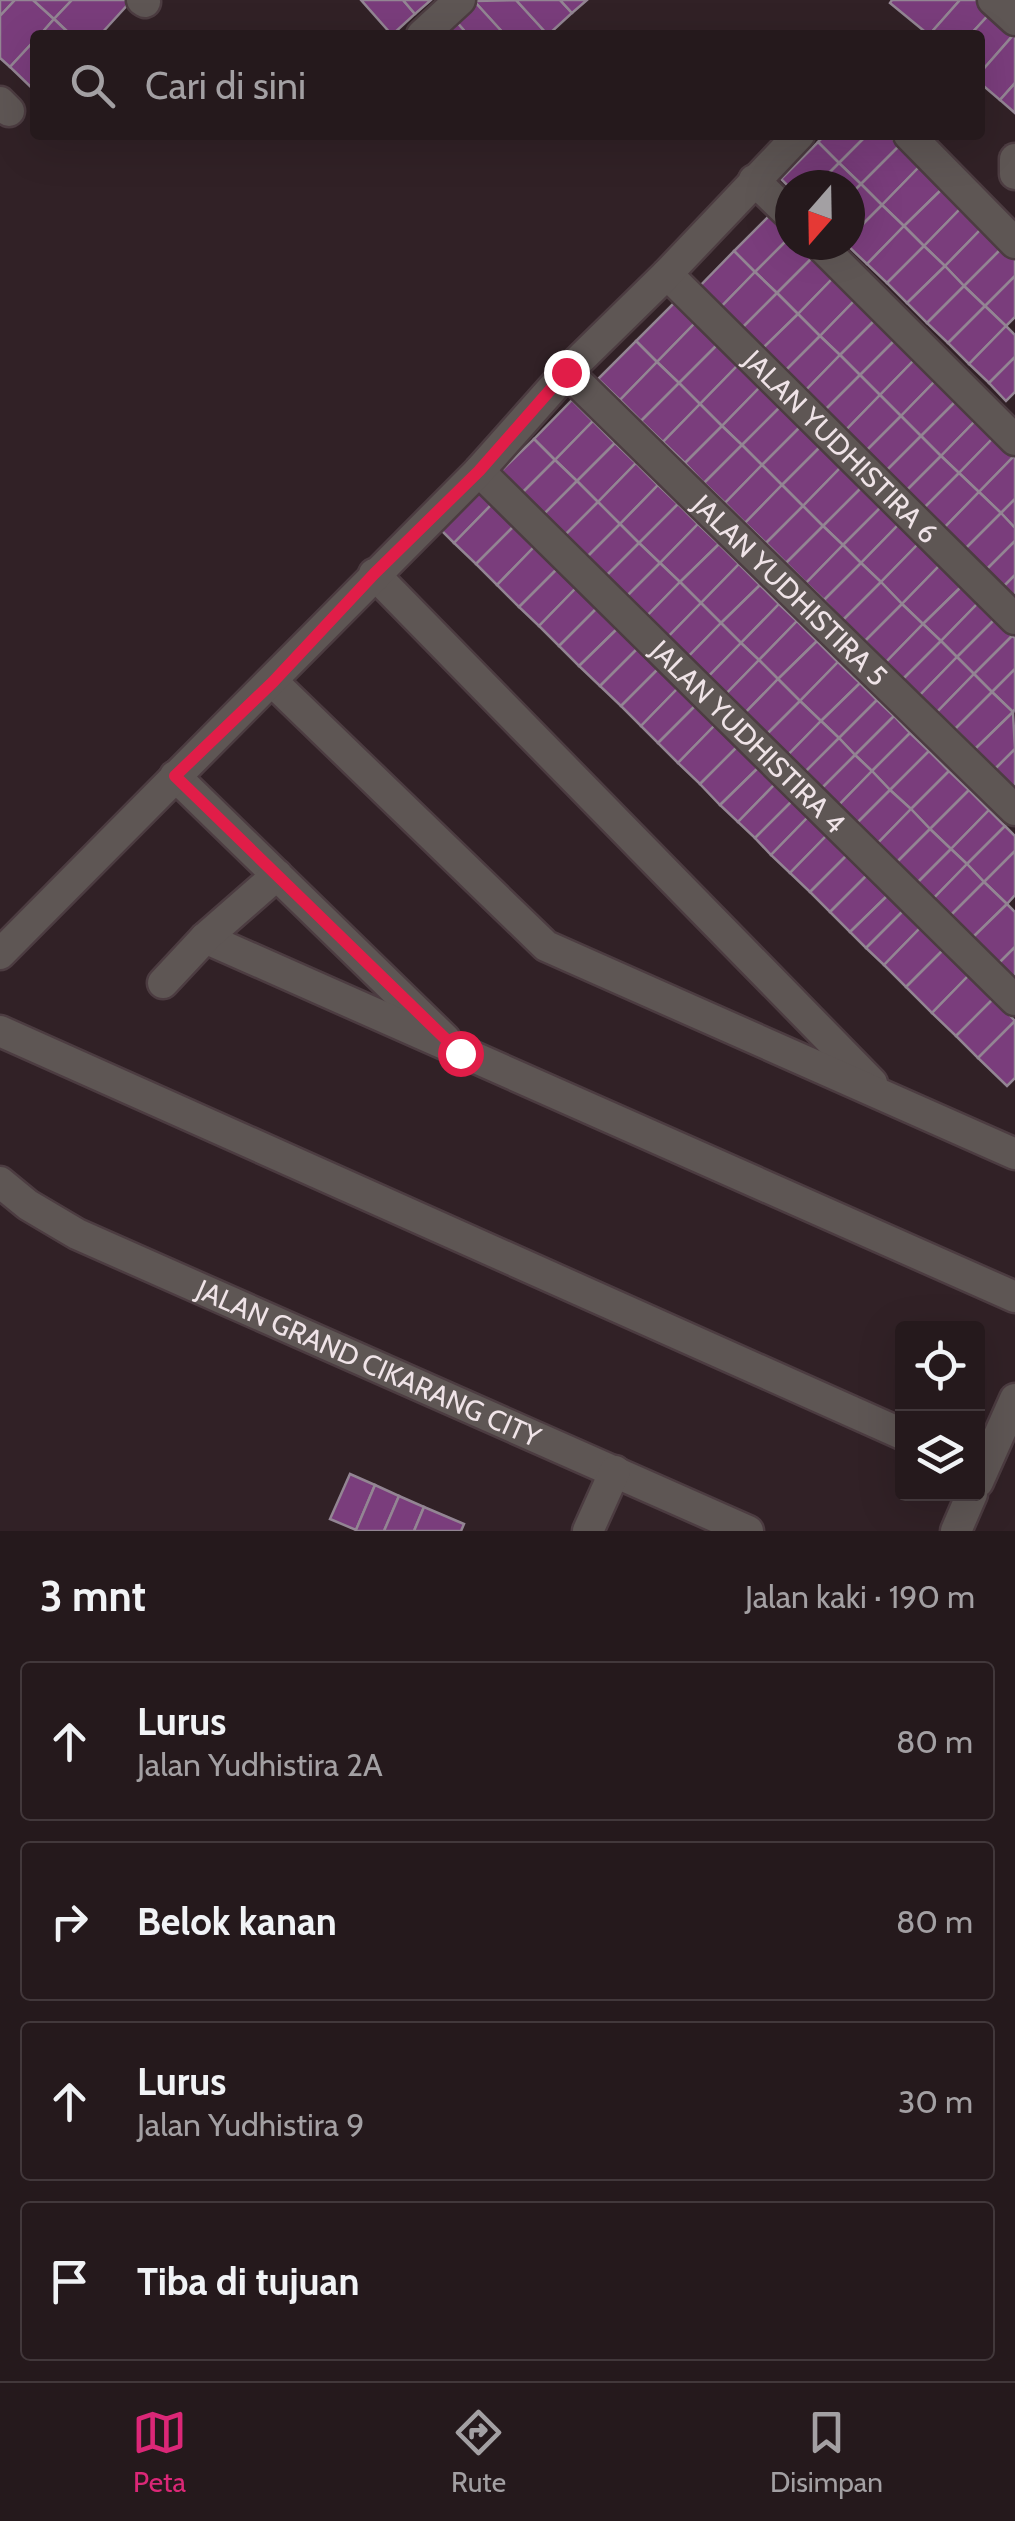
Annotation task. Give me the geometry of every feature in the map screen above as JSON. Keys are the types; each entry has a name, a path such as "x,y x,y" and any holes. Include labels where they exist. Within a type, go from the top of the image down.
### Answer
{"street":[{"path":"427,30 460,0"},
{"path":"993,0 1015,20"},
{"path":"0,954 479,471 566,372 667,274 794,140"},
{"path":"913,140 1015,243"},
{"path":"1015,160 1015,174"},
{"path":"754,180 775,200"},
{"path":"835,260 1015,440"},
{"name":"JALAN YUDHISTIRA 6","path":"667,274 1015,620"},
{"name":"JALAN YUDHISTIRA 5","path":"566,372 1015,810"},
{"name":"JALAN YUDHISTIRA 4","path":"479,471 1015,1000"},
{"path":"374,574 884,1096"},
{"path":"273,682 546,946 1015,1154"},
{"path":"175,776 460,1053"},
{"path":"163,982 277,875"},
{"path":"206,938 1015,1297"},
{"path":"0,1031 895,1431"},
{"name":"JALAN GRAND CIKARANG CITY","path":"0,1182 28,1205 77,1234 748,1531"},
{"path":"956,1531 1015,1400"},
{"path":"588,1531 615,1471"}],"building":[{"path":"0,0 15,0 0,16"},
{"path":"15,0 33,0 54,19 44,30 30,30 30,45 10,67 0,58 0,16"},
{"path":"33,0 72,0 54,19"},
{"path":"72,0 131,1 105,30 66,30 54,19"},
{"path":"361,0 403,0 415,14 397,30 388,30"},
{"path":"403,0 431,0 415,14"},
{"path":"516,0 543,30 500,30 474,1"},
{"path":"516,0 560,0 572,13 553,30 543,30"},
{"path":"560,0 587,0 572,13"},
{"path":"960,0 933,30 923,30 890,3"},
{"path":"960,0 986,0 995,8 975,30 933,30"},
{"path":"474,1 500,30 464,30 454,19"},
{"path":"995,8 1015,33 985,67 985,30 975,30"},
{"path":"54,19 66,30 44,30"},
{"path":"454,19 464,30 442,30"},
{"path":"1015,33 1015,83 1000,100 985,87 985,67"},
{"path":"30,45 30,86 10,67"},
{"path":"1015,83 1015,113 1000,100"},
{"path":"820,140 862,140 839,163"},
{"path":"862,140 894,140 899,146 865,180 865,170 846,170 839,163"},
{"path":"818,142 839,163 832,170 790,170"},
{"path":"899,146 920,166 882,205 865,188 865,180"},
{"path":"920,166 943,188 904,226 882,205"},
{"path":"865,188 882,205 865,222"},
{"path":"943,188 962,207 924,246 904,226"},
{"path":"882,205 904,226 867,264 863,260 865,222"},
{"path":"962,207 983,227 945,266 924,246"},
{"path":"772,213 775,216 775,252 755,272 734,251"},
{"path":"904,226 924,246 887,283 867,264"},
{"path":"983,227 1003,247 964,286 945,266"},
{"path":"924,246 945,266 907,303 887,283"},
{"path":"1003,247 1015,259 1015,276 985,306 964,286"},
{"path":"734,251 755,272 718,310 697,289"},
{"path":"775,252 775,260 810,260 777,293 755,272"},
{"path":"810,260 820,260 836,275 798,314 777,293"},
{"path":"945,266 964,286 927,323 907,303"},
{"path":"755,272 777,293 739,331 718,310"},
{"path":"836,275 858,297 820,336 798,314"},
{"path":"1015,276 1015,317 1006,326 985,306"},
{"path":"964,286 985,306 948,343 927,323"},
{"path":"777,293 798,314 760,351 739,331"},
{"path":"858,297 878,317 840,355 820,336"},
{"path":"674,303 695,323 657,362 636,341"},
{"path":"985,306 1006,326 969,364 948,343"},
{"path":"798,314 820,336 783,373 760,351"},
{"path":"878,317 898,337 860,375 840,355"},
{"path":"695,323 717,345 679,383 657,362"},
{"path":"1006,326 1015,335 1015,357 989,383 969,364"},
{"path":"820,336 840,355 803,393 783,373"},
{"path":"898,337 918,356 880,395 860,375"},
{"path":"636,341 657,362 620,400 598,379"},
{"path":"717,345 738,365 700,404 679,383"},
{"path":"840,355 860,375 822,413 803,393"},
{"path":"918,356 939,377 901,416 880,395"},
{"path":"1015,357 1015,392 1006,401 989,383"},
{"path":"657,362 679,383 641,421 620,400"},
{"path":"738,365 760,387 722,426 700,404"},
{"path":"860,375 880,395 843,433 822,413"},
{"path":"939,377 960,397 921,436 901,416"},
{"path":"679,383 700,404 663,442 641,421"},
{"path":"760,387 780,407 742,445 722,426"},
{"path":"880,395 901,416 864,453 843,433"},
{"path":"960,397 980,416 941,456 921,436"},
{"path":"572,400 593,421 555,460 534,439"},
{"path":"700,404 722,426 685,463 663,442"},
{"path":"780,407 800,427 762,465 742,445"},
{"path":"901,416 921,436 884,473 864,453"},
{"path":"980,416 997,434 959,473 941,456"},
{"path":"593,421 615,443 577,481 555,460"},
{"path":"722,426 742,445 704,483 685,463"},
{"path":"800,427 820,447 782,485 762,465"},
{"path":"997,434 1015,455 979,492 959,473"},
{"path":"921,436 941,456 904,493 884,473"},
{"path":"534,439 555,460 518,497 496,476"},
{"path":"615,443 636,463 598,502 577,481"},
{"path":"742,445 762,465 725,503 704,483"},
{"path":"820,447 841,467 803,506 782,485"},
{"path":"1015,455 1015,499 1001,513 979,492"},
{"path":"941,456 959,473 922,510 904,493"},
{"path":"555,460 577,481 540,518 518,497"},
{"path":"636,463 658,485 620,524 598,502"},
{"path":"762,465 782,485 745,523 725,503"},
{"path":"841,467 862,487 823,526 803,506"},
{"path":"959,473 979,492 942,530 922,510"},
{"path":"577,481 598,502 561,539 540,518"},
{"path":"471,484 492,504 454,543 433,522"},
{"path":"658,485 678,504 639,543 620,524"},
{"path":"782,485 803,506 766,543 745,523"},
{"path":"862,487 881,507 843,545 823,526"},
{"path":"979,492 1001,513 963,551 942,530"},
{"path":"1015,499 1015,528 1001,513"},
{"path":"598,502 620,524 583,561 561,539"},
{"path":"492,504 514,526 476,564 454,543"},
{"path":"678,504 698,524 660,563 639,543"},
{"path":"803,506 823,526 786,563 766,543"},
{"path":"881,507 899,524 861,563 843,545"},
{"path":"1001,513 1015,528 1015,541 984,572 963,551"},
{"path":"620,524 639,543 602,580 583,561"},
{"path":"698,524 719,544 680,582 660,563"},
{"path":"899,524 919,543 881,582 861,563"},
{"path":"514,526 535,546 497,585 476,564"},
{"path":"823,526 843,545 806,583 786,563"},
{"path":"1015,541 1015,575 1002,588 984,572"},
{"path":"639,543 660,563 623,600 602,580"},
{"path":"919,543 940,565 902,604 881,582"},
{"path":"719,544 739,564 701,603 680,582"},
{"path":"843,545 861,563 824,600 806,583"},
{"path":"535,546 557,569 519,607 497,585"},
{"path":"660,563 680,582 643,620 623,600"},
{"path":"861,563 881,582 843,620 824,600"},
{"path":"739,564 760,585 721,623 701,603"},
{"path":"940,565 962,586 923,624 902,604"},
{"path":"557,569 577,587 539,626 519,607"},
{"path":"1015,575 1015,602 1002,588"},
{"path":"680,582 701,603 664,641 643,620"},
{"path":"881,582 902,604 865,641 843,620"},
{"path":"760,585 779,604 741,643 721,623"},
{"path":"962,586 979,602 941,641 923,624"},
{"path":"577,587 597,608 559,646 539,626"},
{"path":"979,602 995,619 957,657 941,641"},
{"path":"701,603 721,623 684,661 664,641"},
{"path":"779,604 797,621 759,660 741,643"},
{"path":"902,604 923,624 886,662 865,641"},
{"path":"597,608 618,628 579,666 559,646"},
{"path":"995,619 1012,636 974,674 957,657"},
{"path":"797,621 817,641 778,679 759,660"},
{"path":"721,623 741,643 704,681 684,661"},
{"path":"923,624 941,641 903,679 886,662"},
{"path":"618,628 638,648 600,686 579,666"},
{"path":"1012,636 1015,669 992,692 974,674"},
{"path":"817,641 838,662 800,701 778,679"},
{"path":"941,641 957,657 920,695 903,679"},
{"path":"741,643 759,660 722,698 704,681"},
{"path":"638,648 659,668 621,706 600,686"},
{"path":"957,657 974,674 937,712 920,695"},
{"path":"759,660 778,679 741,717 722,698"},
{"path":"838,662 860,683 821,721 800,701"},
{"path":"659,668 679,687 641,726 621,706"},
{"path":"1015,669 1015,709 1013,712 992,692"},
{"path":"974,674 992,692 955,729 937,712"},
{"path":"778,679 800,701 763,738 741,717"},
{"path":"860,683 877,700 839,738 821,721"},
{"path":"679,687 696,705 658,743 641,726"},
{"path":"992,692 1013,712 975,749 955,729"},
{"path":"877,700 894,716 855,755 839,738"},
{"path":"800,701 821,721 784,759 763,738"},
{"path":"696,705 716,724 678,763 658,743"},
{"path":"1013,712 1015,749 995,769 975,749"},
{"path":"894,716 910,733 872,771 855,755"},
{"path":"821,721 839,738 801,776 784,759"},
{"path":"716,724 738,746 700,784 678,763"},
{"path":"910,733 929,751 890,790 872,771"},
{"path":"839,738 855,755 818,792 801,776"},
{"path":"738,746 759,767 720,805 700,784"},
{"path":"1015,749 1015,788 995,769"},
{"path":"929,751 949,771 911,809 890,790"},
{"path":"855,755 872,771 835,809 818,792"},
{"path":"759,767 776,783 738,822 720,805"},
{"path":"872,771 890,790 853,827 835,809"},
{"path":"949,771 969,790 930,829 911,809"},
{"path":"776,783 793,800 755,838 738,822"},
{"path":"890,790 911,809 874,847 853,827"},
{"path":"969,790 989,810 951,849 930,829"},
{"path":"793,800 809,816 771,855 755,838"},
{"path":"911,809 930,829 893,866 874,847"},
{"path":"989,810 1005,826 967,864 951,849"},
{"path":"809,816 828,834 790,873 771,855"},
{"path":"1005,826 1015,836 1015,851 984,882 967,864"},
{"path":"930,829 951,849 914,886 893,866"},
{"path":"828,834 848,854 810,892 790,873"},
{"path":"951,849 967,864 930,902 914,886"},
{"path":"1015,851 1015,895 1007,904 984,882"},
{"path":"848,854 868,874 830,912 810,892"},
{"path":"967,864 984,882 947,919 930,902"},
{"path":"868,874 889,894 850,932 830,912"},
{"path":"984,882 1007,904 969,941 947,919"},
{"path":"889,894 904,910 866,948 850,932"},
{"path":"1007,904 1015,912 1015,947 995,967 969,941"},
{"path":"904,910 922,926 884,965 866,948"},
{"path":"922,926 944,949 906,987 884,965"},
{"path":"1015,947 1015,986 995,967"},
{"path":"944,949 970,974 932,1013 906,987"},
{"path":"970,974 994,998 956,1036 932,1013"},
{"path":"994,998 1015,1021 978,1058 956,1036"},
{"path":"1015,1021 1015,1078 1007,1086 978,1058"},
{"path":"350,1474 375,1485 356,1530 330,1519"},
{"path":"375,1485 399,1496 384,1531 358,1531 356,1530"},
{"path":"399,1496 424,1507 414,1531 384,1531"},
{"path":"424,1507 464,1524 461,1531 414,1531"}],"route":[{"path":"460,1053 175,776 273,682 374,574 479,471 566,372"}]}
